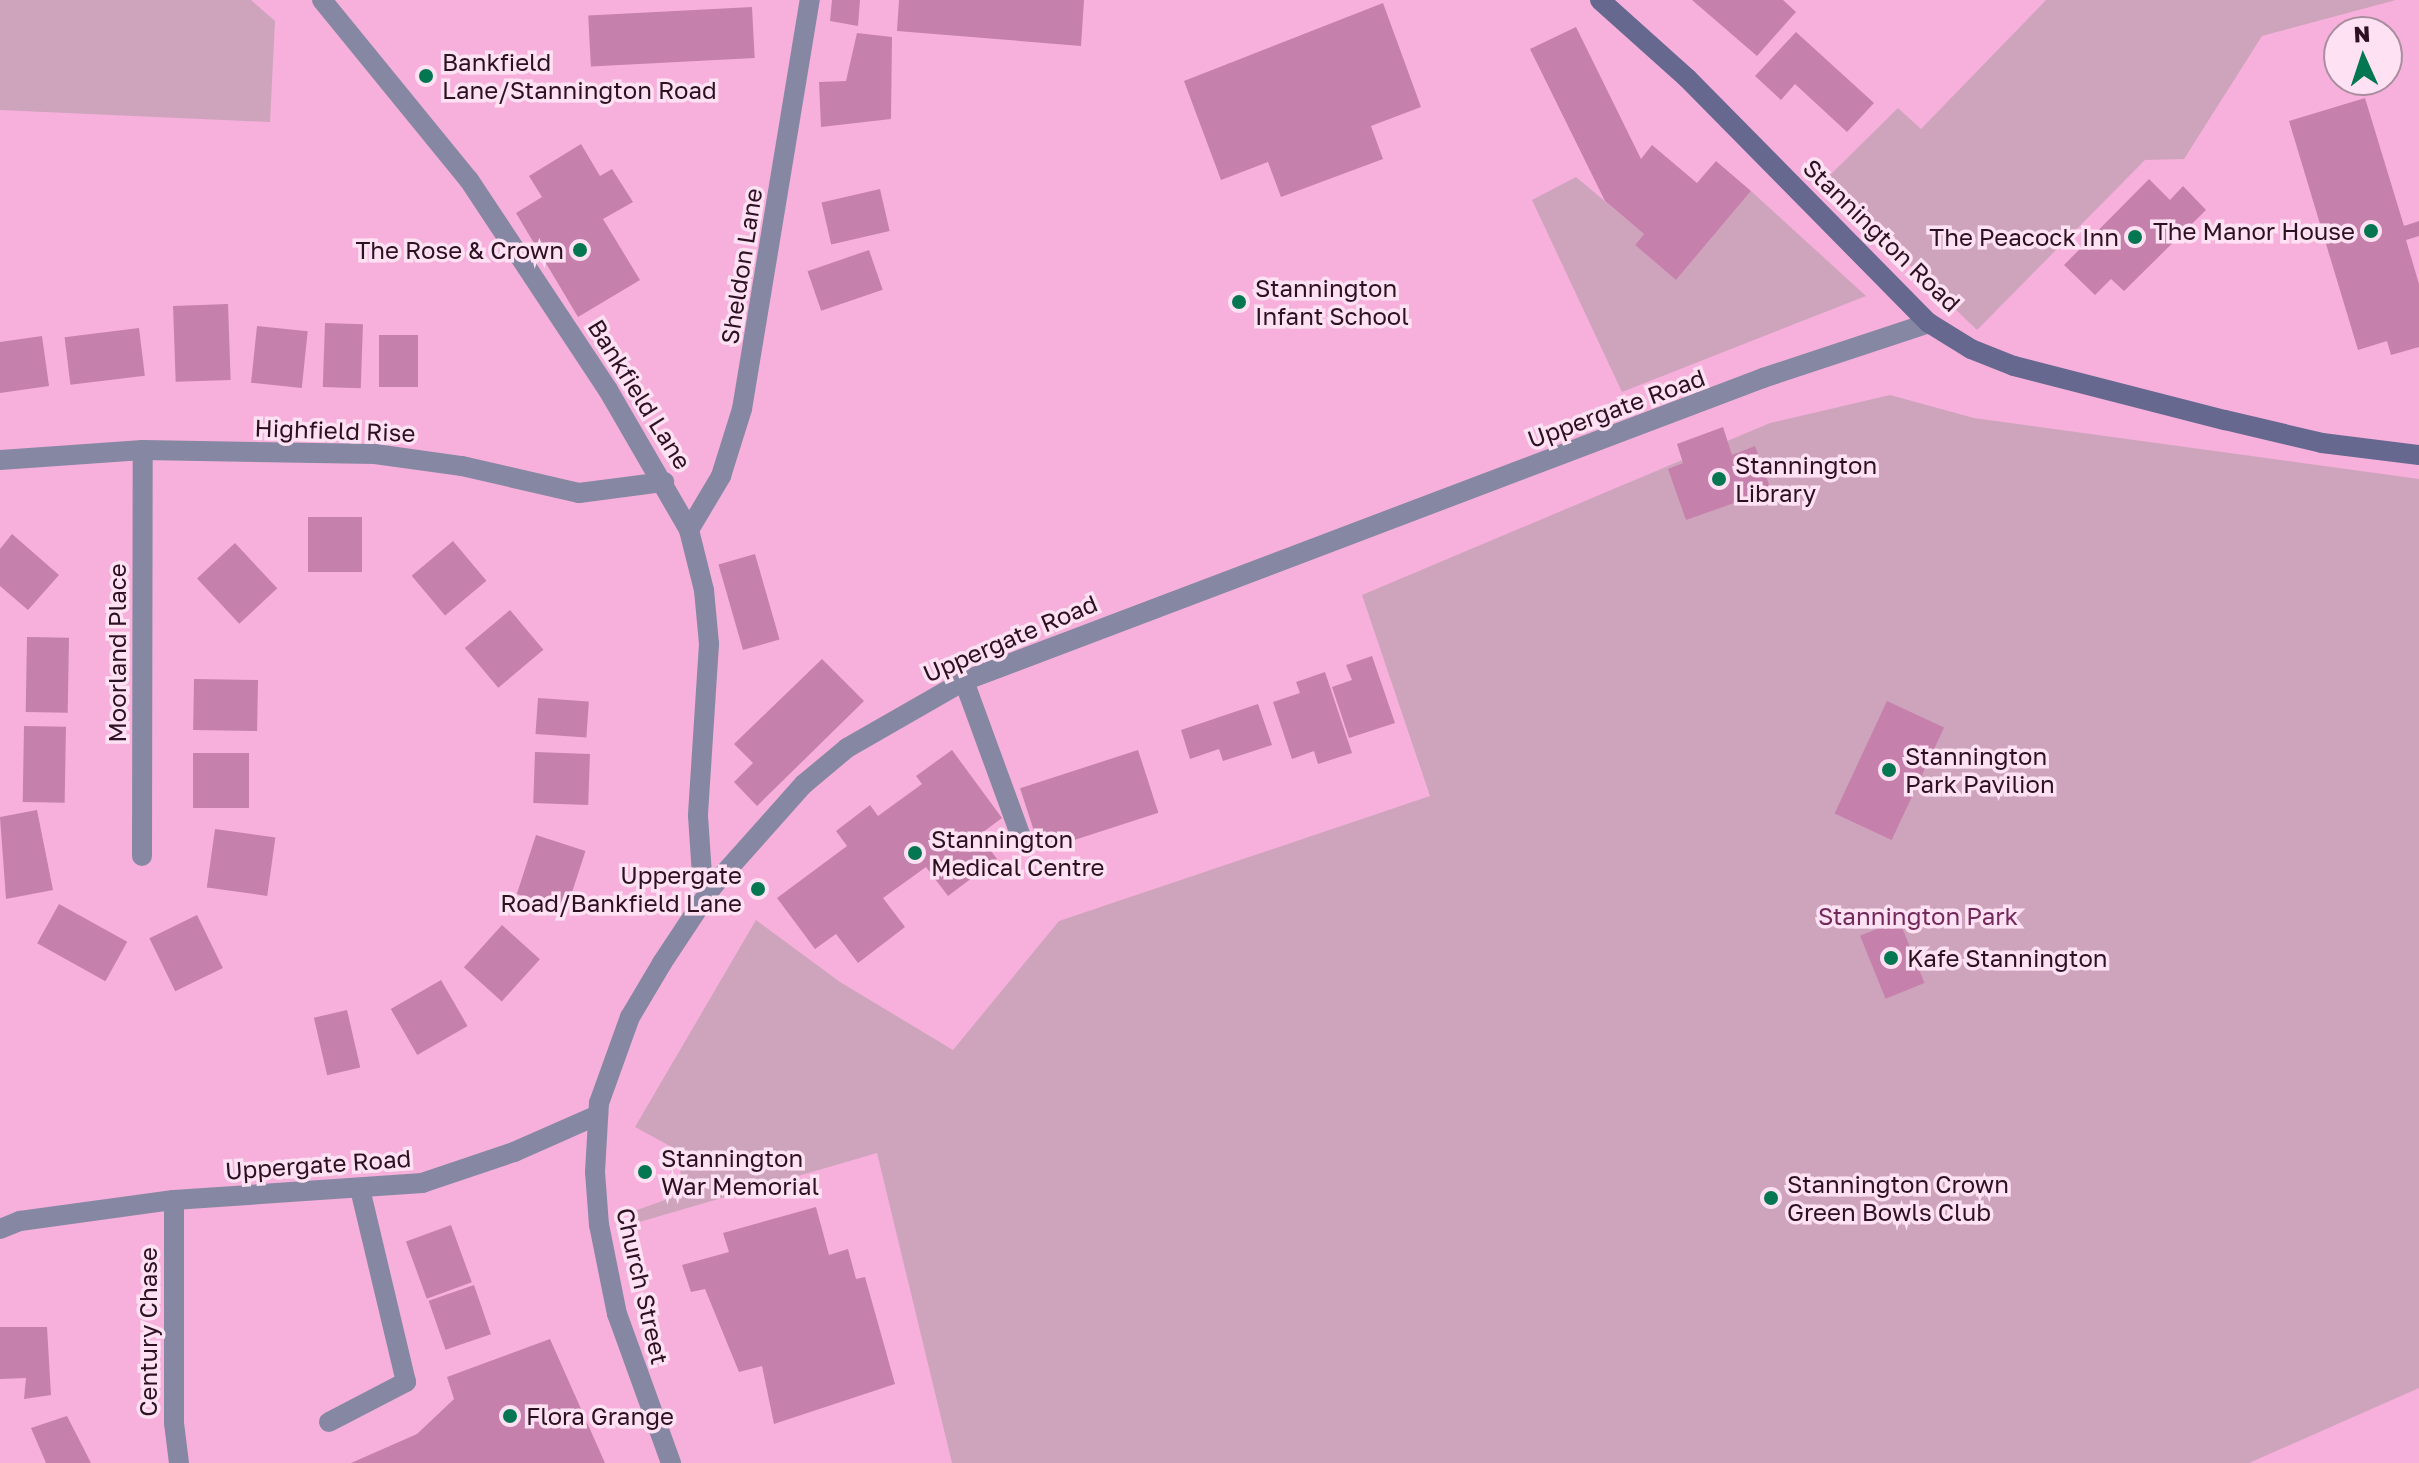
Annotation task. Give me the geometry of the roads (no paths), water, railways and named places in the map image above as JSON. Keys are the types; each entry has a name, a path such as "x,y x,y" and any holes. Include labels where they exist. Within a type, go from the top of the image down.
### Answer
{"main road":[{"name":"Stannington Road","path":"1600,0 1687,78 1929,323 1971,349 2014,366 2322,443 2419,455"}],"street":[{"name":"Bankfield Lane","path":"322,0 469,180 664,482 689,530 704,590 709,644 698,816 702,874 713,886"},
{"name":"Sheldon Lane","path":"689,530 721,476 742,409 810,0"},
{"name":"Uppergate Road","path":"0,1229 20,1221 174,1200 422,1183 514,1152 598,1115 609,1065 632,1014 713,886 804,784 847,748 964,681 1763,378 1929,323"},
{"name":"Highfield Rise","path":"0,460 143,450 423,459 579,493 664,482"},
{"name":"Moorland Place","path":"142,856 143,450"},
{"path":"964,681 1023,842"},
{"name":"Church Street","path":"598,1115 599,1225 617,1314 671,1463"},
{"path":"329,1422 406,1382 360,1189"},
{"name":"Century Chase","path":"174,1200 174,1423 179,1463"}],"place":[{"name":"Bankfield Lane/Stannington Road","path":"426,76"},
{"name":"The Manor House","path":"2371,231"},
{"name":"The Peacock Inn","path":"2135,237"},
{"name":"The Rose & Crown","path":"580,250"},
{"name":"Stannington Infant School","path":"1239,302"},
{"name":"Stannington Library","path":"1719,479"},
{"name":"Stannington Park Pavilion","path":"1889,770"},
{"name":"Stannington Medical Centre","path":"915,853"},
{"name":"Uppergate Road/Bankfield Lane","path":"758,889"},
{"name":"Kafe Stannington","path":"1891,958"},
{"name":"Stannington War Memorial","path":"645,1172"},
{"name":"Stannington Crown Green Bowls Club","path":"1771,1198"},
{"name":"Flora Grange","path":"510,1416"}],"park label":[{"name":"Stannington Park","path":"1918,916"}]}
